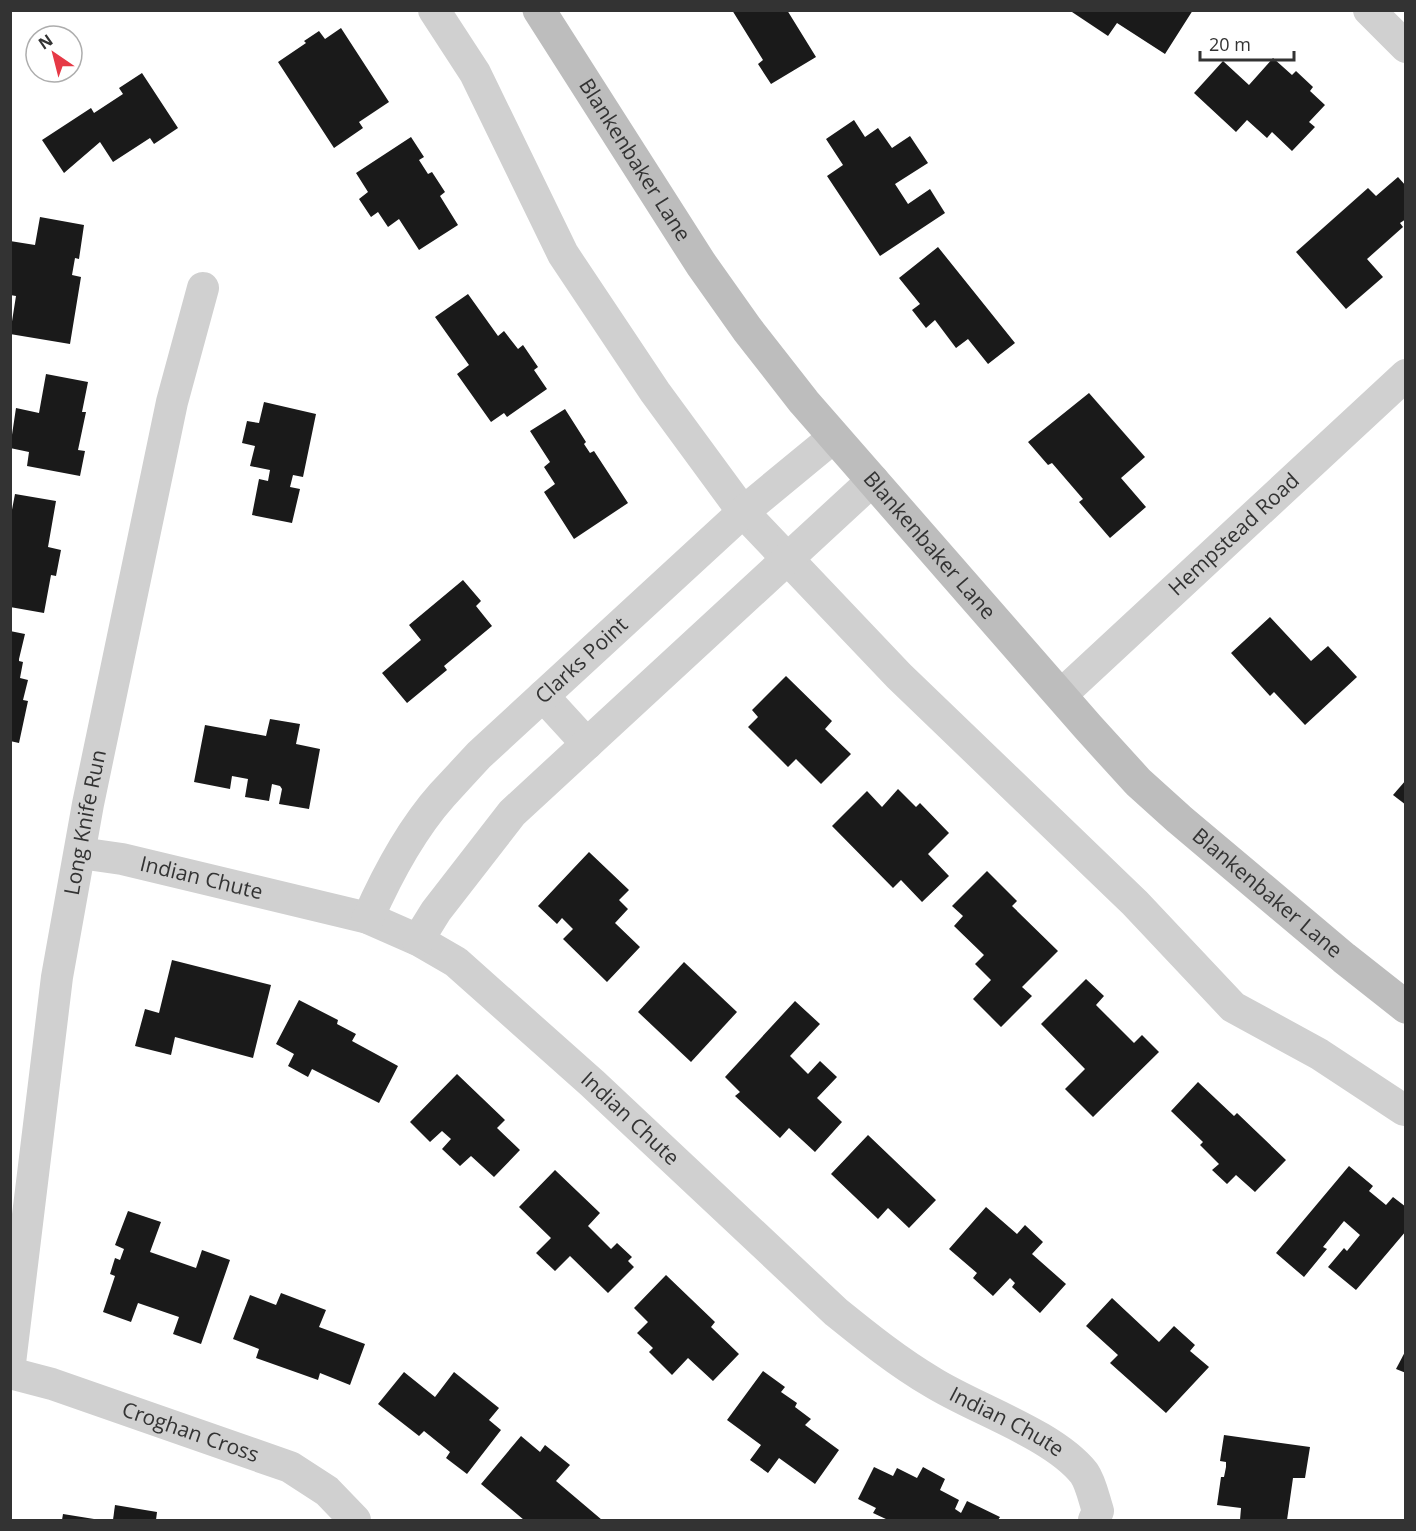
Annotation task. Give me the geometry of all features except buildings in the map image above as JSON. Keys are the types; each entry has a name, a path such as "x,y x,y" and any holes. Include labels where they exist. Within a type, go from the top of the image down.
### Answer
{"street":[{"path":"434,10 475,73 563,254 655,392 743,512 899,676 1135,903 1233,1007 1320,1054 1404,1110"},
{"name":"Blankenbaker Lane","path":"539,10 700,264 761,348 804,402 1088,728 1138,782 1344,958 1406,1007"},
{"path":"1369,10 1406,47"},
{"name":"Long Knife Run","path":"10,1363 57,977 90,792 172,402 202,288"},
{"name":"Hempstead Road","path":"1061,695 1406,375"},
{"name":"Clarks Point","path":"368,918 400,854 440,797 479,755 743,512 834,436"},
{"path":"418,940 448,895 512,813 873,480"},
{"path":"543,696 587,744"},
{"name":"Indian Chute","path":"80,853 122,859 368,918 418,940 456,962 592,1083 836,1312 876,1345 931,1382 964,1401 1037,1436 1063,1453 1084,1474 1098,1511 1094,1521"},
{"name":"Croghan Cross","path":"10,1373 52,1384 290,1467 327,1491 355,1521"}]}
